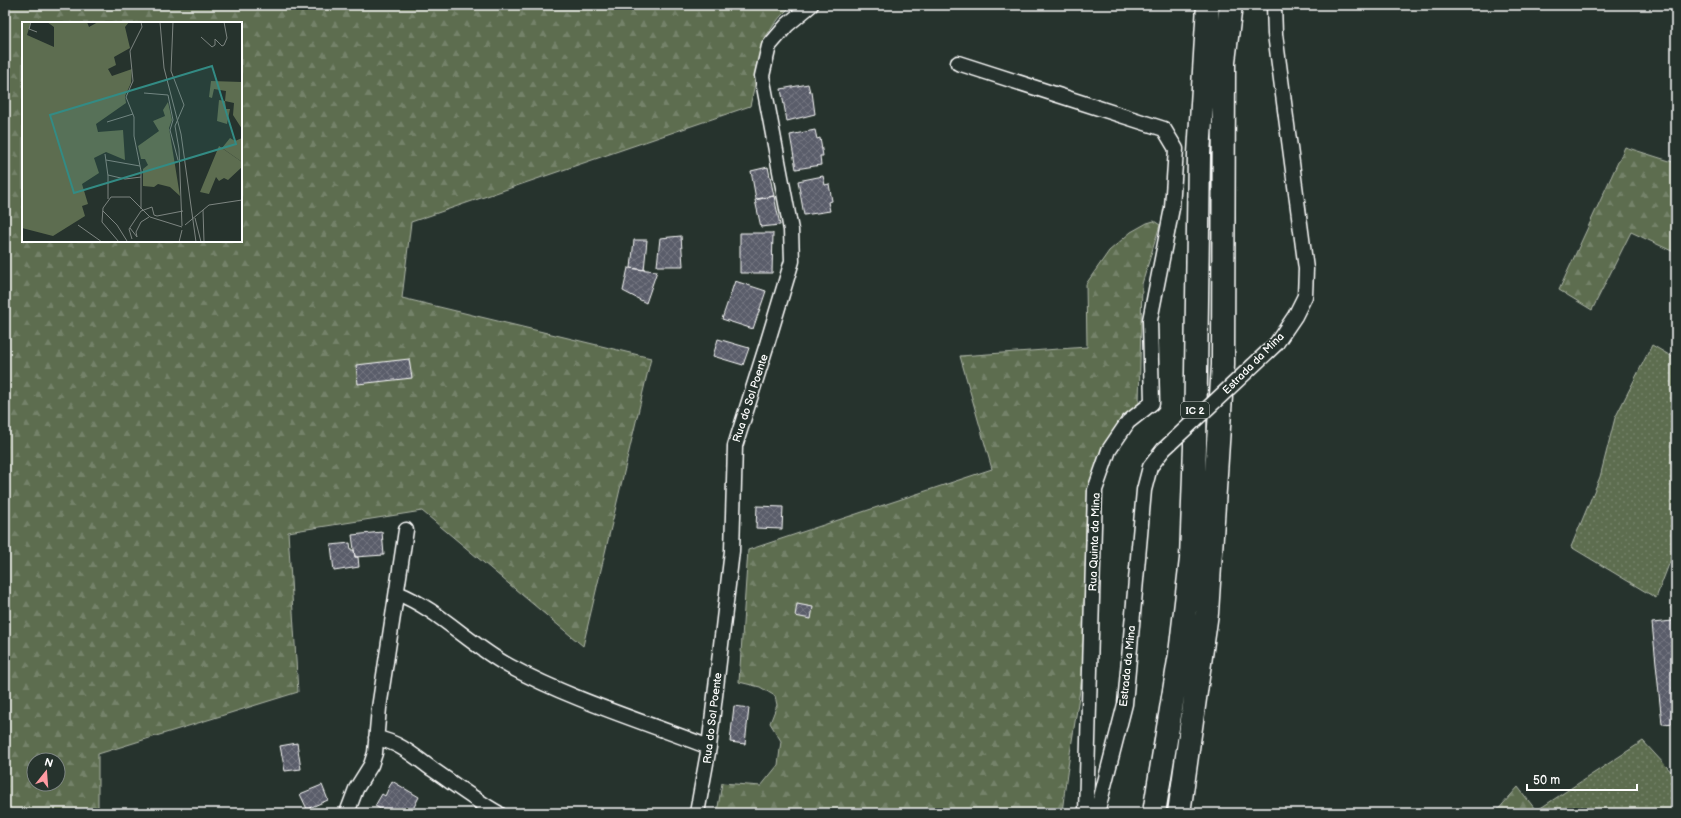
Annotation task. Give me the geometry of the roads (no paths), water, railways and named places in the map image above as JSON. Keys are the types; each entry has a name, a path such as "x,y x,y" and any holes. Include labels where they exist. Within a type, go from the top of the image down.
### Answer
{"highway":[{"name":"IC 2","path":"1154,813 1180,654 1191,559 1195,439 1199,154 1208,5"},
{"name":"IC 2","path":"1179,813 1207,613 1222,381 1224,61 1231,5"}],"street":[{"name":"Rua do Sol Poente","path":"697,813 709,747 732,551 735,446 792,261 791,230 762,76 770,46 787,25 811,5"},
{"name":"Estrada da Mina","path":"1097,813 1125,704 1144,490 1150,467 1163,450 1276,344 1295,316 1305,296 1306,269 1276,34 1274,5"},
{"name":"Rua Quinta da Mina","path":"958,63 1164,129 1176,149 1172,208 1150,320 1152,403 1128,422 1109,450 1095,490 1086,813"},
{"path":"348,813 356,789 371,765 375,753 379,708 406,530"},
{"path":"396,593 409,598 432,613 506,665 539,682 709,747"},
{"path":"376,738 390,741 407,751 498,813"}]}
